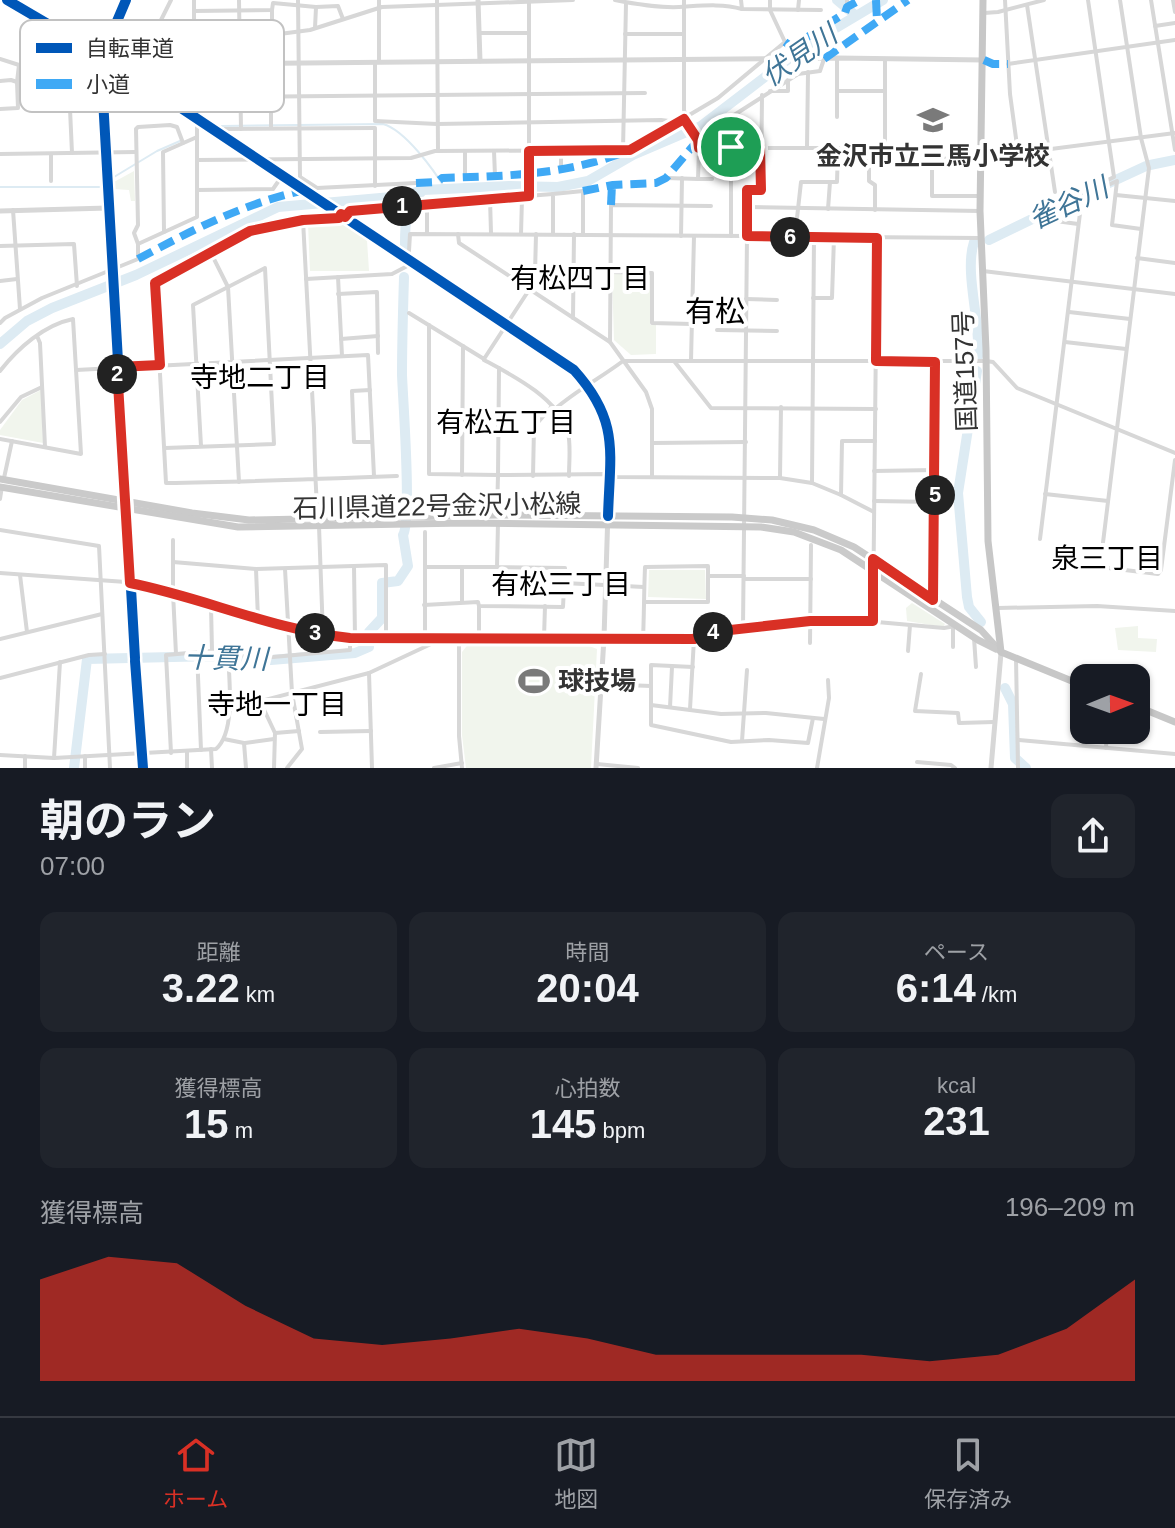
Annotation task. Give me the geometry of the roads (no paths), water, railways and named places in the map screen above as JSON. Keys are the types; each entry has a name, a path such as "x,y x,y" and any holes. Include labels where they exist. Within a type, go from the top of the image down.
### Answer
{"highway":[{"name":"国道157号","path":"983,0 980,238 986,361 988,541 1001,652"},
{"path":"1001,652 1070,680"},
{"path":"1150,712 1175,722"}],"main road":[{"name":"石川県道22号金沢小松線","path":"1,483 125,505 232,519 318,522 498,519 745,522 812,537 873,564 981,630 1001,652"},
{"name":"石川県道22号金沢小松線","path":"873,564 955,626 1001,652"}],"street":[{"path":"7,0 41,20"},
{"path":"118,20 126,0"},
{"path":"161,20 171,0"},
{"path":"194,0 194,20"},
{"path":"239,0 239,20"},
{"path":"338,6 342,0"},
{"path":"284,33 343,19 378,2 573,0"},
{"path":"615,0 626,3 730,5 742,9 821,10"},
{"path":"741,0 742,9"},
{"path":"197,160 375,157 438,151 630,150 718,98 785,42 770,10 770,0"},
{"path":"798,10 799,0"},
{"path":"1005,0 1008,64 1018,153"},
{"path":"983,13 1044,0"},
{"path":"1088,0 1114,177 1088,190"},
{"path":"1120,0 1141,138 1149,168 1100,567 1158,574 1161,570 1175,460"},
{"path":"1151,0 1175,150"},
{"path":"1173,0 1175,12"},
{"path":"478,1 480,61"},
{"path":"529,1 529,196"},
{"path":"298,2 300,177 317,188 416,183"},
{"path":"375,186 378,2"},
{"path":"437,2 438,151"},
{"path":"272,20 273,3 338,6"},
{"path":"623,150 626,3"},
{"path":"684,3 683,120 698,140 698,179"},
{"path":"1027,5 1055,192"},
{"path":"338,6 343,19"},
{"path":"315,28 316,7"},
{"path":"194,11 272,10"},
{"path":"1155,26 1175,23"},
{"path":"479,33 529,33"},
{"path":"625,34 684,34"},
{"path":"1008,64 1175,40"},
{"path":"284,64 837,58 984,60"},
{"path":"837,58 837,117"},
{"path":"0,59 19,65 18,108 0,109"},
{"path":"731,236 731,117 798,74 820,71 824,59"},
{"path":"699,148 885,148 885,60"},
{"path":"807,147 808,72"},
{"path":"769,91 788,91 788,80"},
{"path":"0,81 20,83"},
{"path":"837,91 885,91"},
{"path":"284,97 645,93"},
{"path":"743,628 747,190 761,190 762,95"},
{"path":"69,112 72,153"},
{"path":"103,112 143,768"},
{"path":"188,112 574,370 594,392 607,419 610,447 596,766 638,768"},
{"path":"138,244 197,217 197,112"},
{"path":"241,112 241,127"},
{"path":"271,112 271,126"},
{"path":"225,129 299,125 683,120"},
{"path":"0,323 20,309 138,259 134,233 138,225 136,129 177,127 183,143"},
{"path":"980,196 932,196 932,159 982,158 1174,134"},
{"path":"164,232 163,152 197,137"},
{"path":"795,237 801,182 837,182 838,148"},
{"path":"869,148 869,181 875,185 875,210"},
{"path":"465,151 465,178"},
{"path":"494,151 495,176"},
{"path":"561,151 561,170"},
{"path":"0,154 136,152"},
{"path":"51,154 51,181"},
{"path":"197,190 273,189 282,176"},
{"path":"666,178 712,179"},
{"path":"681,236 682,178"},
{"path":"1040,539 1082,197 1117,181 1112,225 1141,229"},
{"path":"828,209 830,182"},
{"path":"397,476 166,483 155,283 250,231 303,220 339,218 350,211 583,191 583,234"},
{"path":"553,194 553,234"},
{"path":"1116,195 1175,201"},
{"path":"521,234 522,198"},
{"path":"490,199 491,234"},
{"path":"427,204 427,234"},
{"path":"610,342 609,205 711,206"},
{"path":"1058,206 1056,221 1078,224"},
{"path":"747,207 980,211"},
{"path":"0,211 108,208"},
{"path":"13,210 20,309"},
{"path":"303,220 320,567 321,653"},
{"path":"409,251 410,234 980,238"},
{"path":"458,234 459,243 610,342 646,392 652,409 652,476"},
{"path":"484,359 529,290 535,274 536,234"},
{"path":"573,318 574,234"},
{"path":"691,361 694,236"},
{"path":"812,483 814,237"},
{"path":"813,298 832,298 834,237"},
{"path":"873,621 877,238"},
{"path":"0,246 74,244 77,286"},
{"path":"211,253 228,287 239,482"},
{"path":"1137,258 1175,263"},
{"path":"306,279 392,274 413,263"},
{"path":"165,448 274,444 265,268 193,305 201,446"},
{"path":"981,271 1175,294"},
{"path":"610,272 652,273 652,323 692,324"},
{"path":"338,277 342,356"},
{"path":"0,281 17,279"},
{"path":"338,294 377,292 378,353"},
{"path":"746,299 777,300"},
{"path":"1068,312 1130,319"},
{"path":"409,313 499,368 553,408 568,435 569,476"},
{"path":"0,371 24,344 73,319 81,454 0,439"},
{"path":"429,325 429,474 780,478 812,483 874,512"},
{"path":"717,330 777,331"},
{"path":"37,336 40,343 45,447"},
{"path":"341,339 378,336"},
{"path":"1064,342 1126,349"},
{"path":"462,475 463,346"},
{"path":"76,370 368,355 374,477"},
{"path":"533,476 534,427 581,386 589,386 623,361 993,362 1017,388 1175,453"},
{"path":"674,361 711,408 876,409"},
{"path":"933,600 935,362"},
{"path":"497,567 499,368"},
{"path":"0,422 21,397 42,387"},
{"path":"370,390 352,391 354,442 372,442"},
{"path":"780,478 781,407"},
{"path":"0,499 12,441"},
{"path":"841,495 842,441 875,441"},
{"path":"653,443 746,442"},
{"path":"874,471 935,470"},
{"path":"1045,494 1108,501"},
{"path":"874,501 934,502"},
{"path":"0,530 99,546 110,768"},
{"path":"425,532 424,605 431,644"},
{"path":"173,540 176,654"},
{"path":"810,643 811,545"},
{"path":"173,562 256,569 386,565 386,637"},
{"path":"171,753 166,655 197,655 212,651 250,658 290,658 350,650 353,638 354,566"},
{"path":"643,640 644,587 645,567 708,566 708,602 644,602"},
{"path":"425,567 565,568 563,607 479,606"},
{"path":"462,567 462,602"},
{"path":"285,568 292,693 302,749 287,768"},
{"path":"256,569 258,619"},
{"path":"0,573 130,583 288,627 353,638 694,639 703,633 810,621 873,621 944,628 955,626 953,647"},
{"path":"20,575 27,632"},
{"path":"708,576 811,579"},
{"path":"564,583 644,587"},
{"path":"424,605 478,602 479,637"},
{"path":"211,606 212,651"},
{"path":"544,638 545,606"},
{"path":"995,608 1097,606 1175,611"},
{"path":"0,639 102,614"},
{"path":"908,651 910,625"},
{"path":"230,709 369,673 431,644 459,643 465,637"},
{"path":"974,637 976,667"},
{"path":"690,709 694,639"},
{"path":"435,768 462,766 459,643"},
{"path":"991,768 1001,652"},
{"path":"197,655 201,750"},
{"path":"0,678 60,662 105,656"},
{"path":"0,755 54,758 216,749 224,739 230,709 228,656"},
{"path":"1016,658 1018,767"},
{"path":"54,758 60,662"},
{"path":"693,667 651,665 651,725 731,742 808,743 813,718"},
{"path":"670,707 672,667"},
{"path":"742,741 747,670"},
{"path":"369,673 372,768"},
{"path":"921,674 915,711 958,713 959,723 995,722"},
{"path":"817,768 829,698 828,680"},
{"path":"600,684 651,686"},
{"path":"260,701 274,736 274,768"},
{"path":"651,705 721,714 824,719"},
{"path":"224,739 244,743 299,731"},
{"path":"320,732 371,731"},
{"path":"1019,740 1175,754"},
{"path":"244,743 246,768"},
{"path":"1106,744 1106,748"},
{"path":"211,749 212,768"},
{"path":"187,752 187,768"},
{"path":"25,756 25,768"},
{"path":"85,756 85,768"},
{"path":"917,762 955,768"}],"waterway":[{"path":"837,0 855,15"},
{"name":"伏見川","path":"0,344 27,321 52,308 136,275 278,207 403,196 423,190 558,187 588,181 633,155 701,126 804,47 883,0"},
{"path":"222,126 383,124 409,142 446,190"},
{"path":"114,177 180,141"},
{"name":"雀谷川","path":"1150,165 1175,160"},
{"name":"雀谷川","path":"1107,184 1146,166"},
{"path":"0,187 99,187"},
{"name":"雀谷川","path":"989,240 1092,190"},
{"name":"十貫川","path":"405,248 409,211 422,191"},
{"name":"雀谷川","path":"974,242 971,268 978,356"},
{"name":"十貫川","path":"74,768 87,659 216,656 271,660 355,653 369,647 369,632 382,618 382,583 398,581 408,566 403,535 407,507 402,375 404,277"},
{"name":"雀谷川","path":"977,371 958,493 967,597 969,607 981,622"},
{"name":"雀谷川","path":"1005,688 1013,704 1015,758 1026,768"}],"place":[{"name":"金沢市立三馬小学校","path":"933,120"},
{"name":"球技場","path":"534,681"}],"district":[{"name":"有松四丁目","path":"580,278"},
{"name":"有松","path":"715,312"},
{"name":"寺地二丁目","path":"260,377"},
{"name":"有松五丁目","path":"506,422"},
{"name":"泉三丁目","path":"1107,558"},
{"name":"有松三丁目","path":"561,584"},
{"name":"寺地一丁目","path":"277,704"}]}
